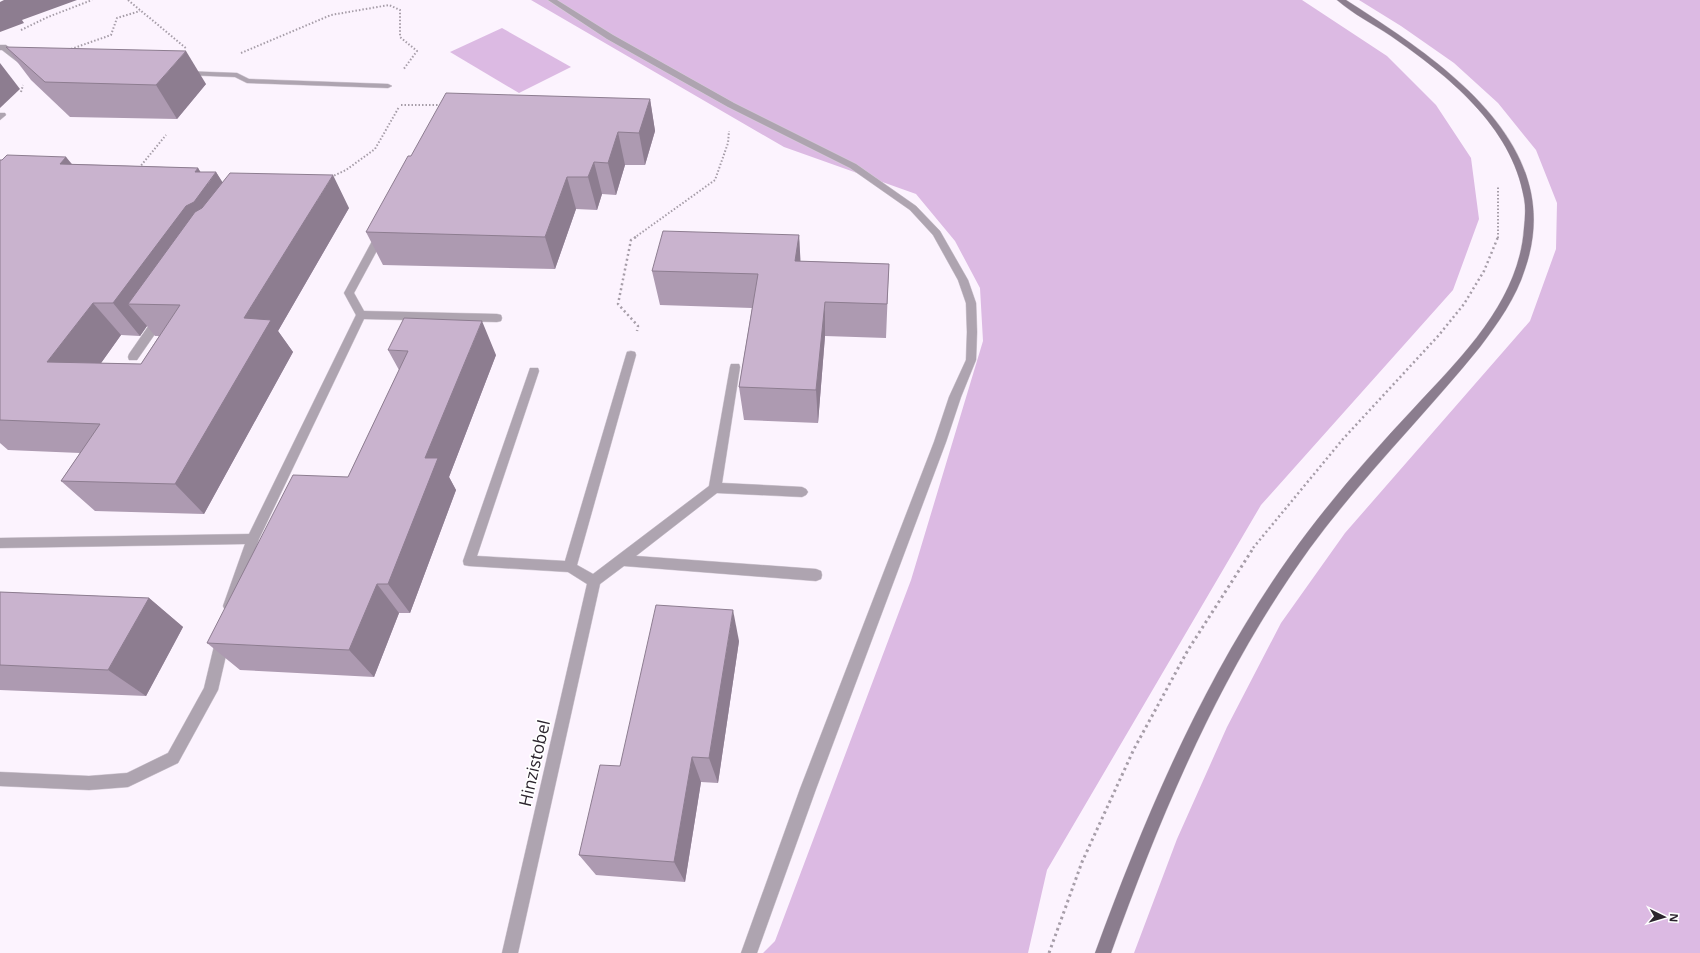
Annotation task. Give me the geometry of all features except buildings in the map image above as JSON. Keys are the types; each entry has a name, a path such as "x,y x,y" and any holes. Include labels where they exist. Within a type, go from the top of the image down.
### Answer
{"street":[{"path":"1103,953 1135,866 1164,799 1199,722 1234,655 1295,558 1331,511 1484,335 1505,304 1521,272 1528,240 1530,207 1524,179 1511,149 1497,126 1460,86 1433,64 1404,42 1341,0"}],"lane":[{"path":"552,0 610,37 731,105 853,166 913,208 937,233 963,280 971,304 971,360 955,397 940,442 808,789 749,953"},
{"path":"2,48 30,68"},
{"path":"174,73 237,75 247,81 388,86"},
{"path":"361,315 349,293 386,223"},
{"path":"133,357 163,313"},
{"path":"361,315 497,318"},
{"path":"0,779 88,783 128,780 173,758 211,690 234,591 253,539 361,315"},
{"path":"570,566 630,355"},
{"path":"715,488 736,367"},
{"path":"534,371 469,561 570,566 594,581 715,488 802,492"},
{"path":"0,543 253,539"},
{"path":"621,560 816,575"},
{"name":"Hinzistobel","path":"510,953 594,581"}],"path":[{"path":"2,48 21,29 92,0"},
{"path":"128,0 189,50"},
{"path":"238,54 331,15 389,5 400,10 400,37 417,51 395,81 388,86"},
{"path":"67,50 111,35 117,18 141,11"},
{"path":"325,179 346,170 375,149 400,105 446,106"},
{"path":"630,355 638,326 618,304 631,240 715,180 728,143 731,105"},
{"path":"135,172 166,135"},
{"path":"1049,953 1082,862 1134,749 1188,650 1253,548 1343,439 1439,335 1464,304 1484,271 1498,237 1498,186 1496,180"}],"shaded area":[{"path":"531,0 1302,0 1387,56 1436,105 1471,158 1479,219 1453,290 1261,505 1047,870 1028,953 763,953 775,941 911,580 983,341 980,288 955,241 916,194 784,147"},
{"path":"1359,0 1700,0 1700,953 1134,953 1177,839 1227,727 1281,623 1345,533 1530,321 1556,249 1557,203 1536,150 1498,103 1454,63 1401,26"},
{"path":"502,28 571,67 519,93 450,52"}]}
